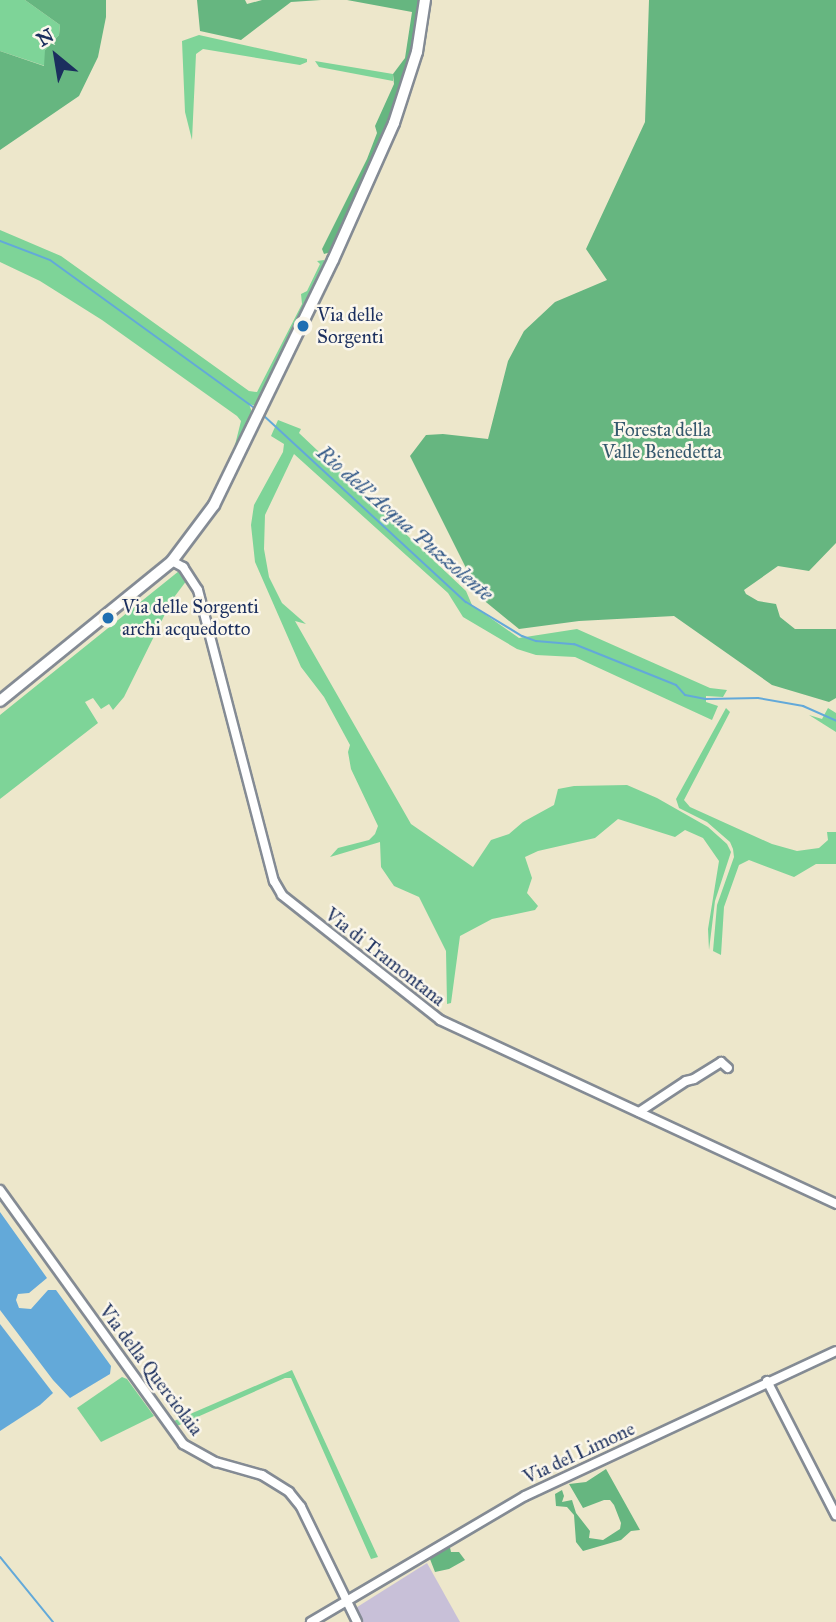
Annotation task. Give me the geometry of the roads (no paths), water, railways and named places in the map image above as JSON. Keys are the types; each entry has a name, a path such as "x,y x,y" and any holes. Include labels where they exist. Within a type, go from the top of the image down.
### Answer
{"main road":[{"path":"0,701 172,561 214,505 333,260 394,123 417,52 425,0"}],"street":[{"name":"Via di Tramontana","path":"172,561 183,568 198,590 274,881 282,895 440,1020 836,1204"},
{"path":"639,1112 686,1080 694,1079 721,1062 728,1068"},
{"name":"Via della Querciolaia","path":"0,1190 183,1444 216,1462 262,1475 289,1492 309,1523 344,1601"},
{"name":"Via del Limone","path":"311,1622 525,1496 836,1351"},
{"path":"767,1381 836,1515"},
{"path":"344,1601 356,1622"}],"water":[{"path":"0,1212 47,1278 29,1293 18,1294 16,1300 19,1308 31,1309 48,1290 56,1290 111,1366 110,1374 70,1398 0,1310"},
{"path":"0,1324 53,1393 40,1405 0,1431"}],"waterway":[{"name":"Rio dell'Acqua Puzzolente","path":"0,241 50,260 256,409"},
{"name":"Rio dell'Acqua Puzzolente","path":"263,415 466,602 522,636 536,641 574,644 676,685 685,695 706,699 758,698 803,706 836,721"},
{"path":"0,1557 53,1622"}],"place":[{"name":"Via delle Sorgenti","path":"303,326"},
{"name":"Via delle Sorgenti archi acquedotto","path":"108,618"}],"park label":[{"name":"Foresta della Valle Benedetta","path":"662,441"}]}
